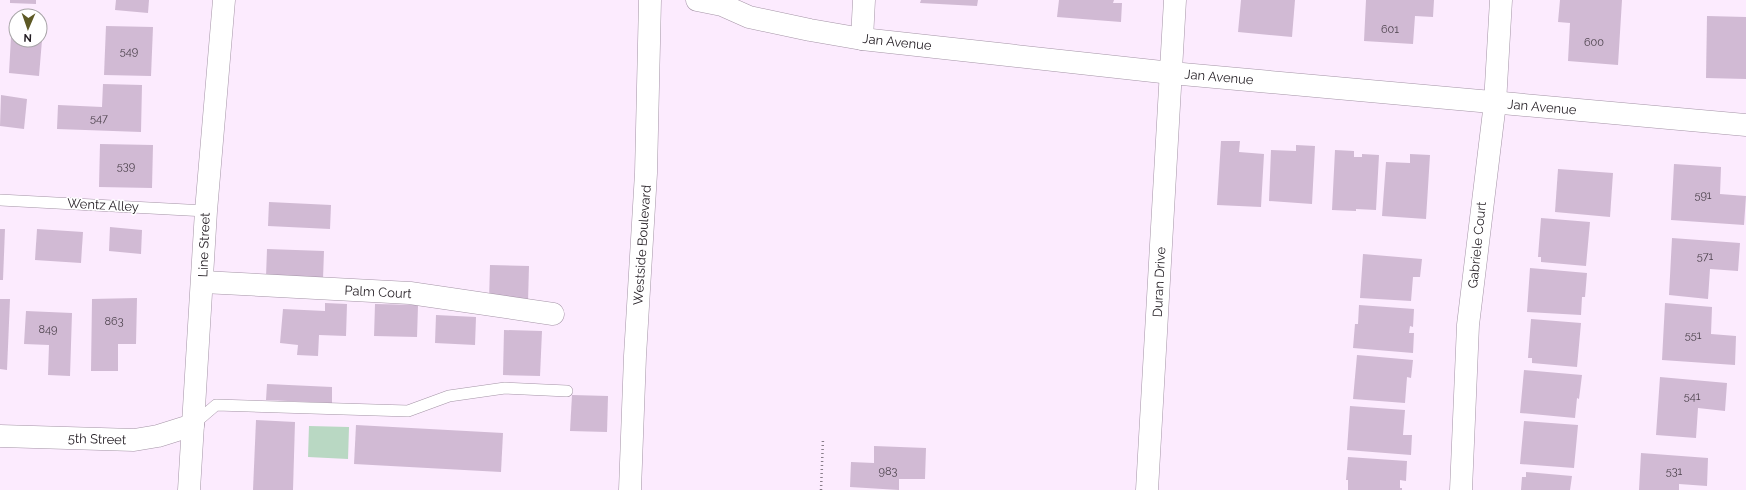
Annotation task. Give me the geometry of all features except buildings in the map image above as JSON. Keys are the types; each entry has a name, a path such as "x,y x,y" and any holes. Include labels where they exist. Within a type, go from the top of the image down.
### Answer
{"street":[{"name":"Line Street","path":"189,490 203,282 206,210 224,0"},
{"name":"Westside Boulevard","path":"630,490 635,356 646,173 650,0"},
{"name":"Jan Avenue","path":"697,0 722,5 748,17 862,39 1171,73 1746,125"},
{"path":"862,39 864,0"},
{"name":"Duran Drive","path":"1147,490 1175,0"},
{"name":"Gabriele Court","path":"1461,490 1468,325 1495,103 1501,0"},
{"name":"Palm Court","path":"203,282 410,293 553,314"},
{"name":"5th Street","path":"0,436 134,440 158,436 193,425"}],"lane":[{"name":"Wentz Alley","path":"0,200 206,210"},
{"path":"193,425 216,405 408,410 449,396 505,388 567,391"}],"path":[{"path":"821,490 823,439"}],"green space":[{"path":"309,426 349,427 348,459 308,457"}]}
